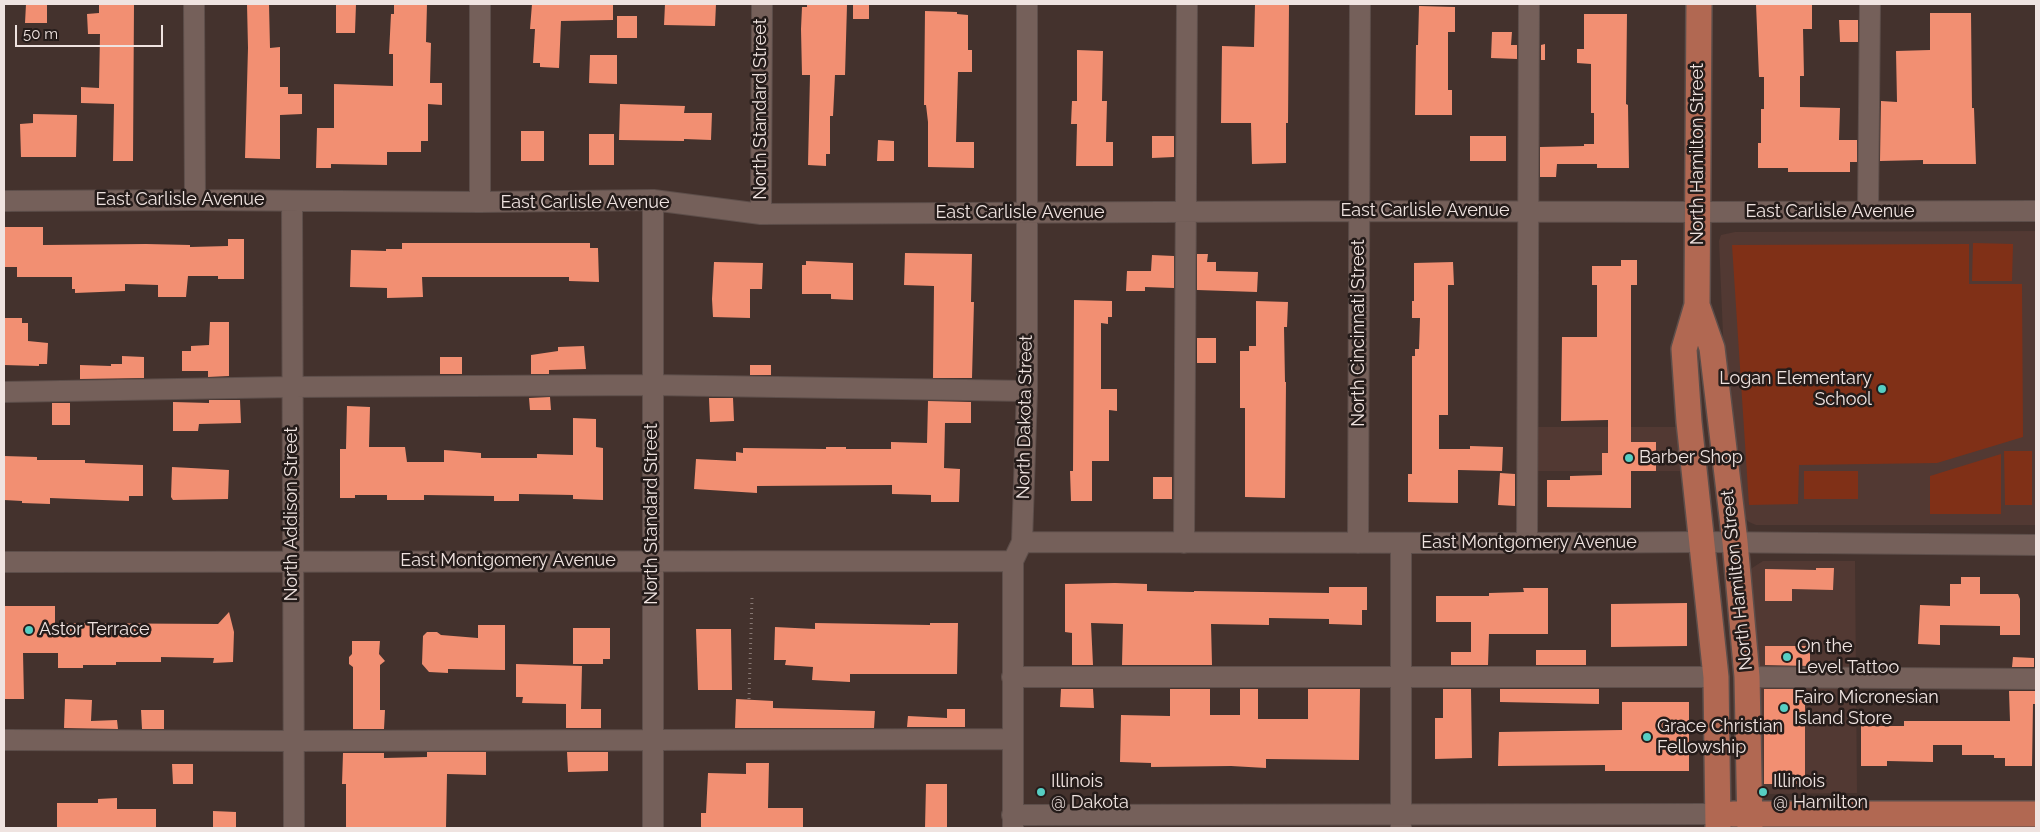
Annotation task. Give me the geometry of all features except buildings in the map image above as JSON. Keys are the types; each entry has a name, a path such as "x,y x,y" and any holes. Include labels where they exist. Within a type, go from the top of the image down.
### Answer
{"main road":[{"name":"North Hamilton Street","path":"1699,4 1697,305 1684,349 1689,422 1716,677 1718,821"},
{"name":"North Hamilton Street","path":"1697,305 1712,348 1735,542 1747,677 1750,821"},
{"path":"1718,821 2036,814"}],"street":[{"path":"194,4 195,200"},
{"path":"480,4 480,202"},
{"name":"North Standard Street","path":"761,214 762,4"},
{"name":"North Dakota Street","path":"1012,822 1013,561 1022,542 1027,391 1027,4"},
{"path":"1184,543 1187,4"},
{"name":"North Cincinnati Street","path":"1358,543 1360,4"},
{"path":"1527,544 1529,4"},
{"path":"1868,211 1870,4"},
{"name":"East Carlisle Avenue","path":"4,201 480,202 653,200 761,214 1359,211 2036,211"},
{"name":"North Standard Street","path":"653,200 653,828"},
{"name":"North Addison Street","path":"292,201 294,828"},
{"path":"4,392 292,387 652,385 1027,391"},
{"name":"East Montgomery Avenue","path":"1022,542 1401,544 1735,542 2036,545"},
{"path":"1401,544 1401,822"},
{"name":"East Montgomery Avenue","path":"4,562 1013,561"},
{"path":"1012,678 1716,677"},
{"path":"1747,677 2036,679"},
{"path":"4,740 294,742 1012,739"},
{"path":"1012,822 1718,821"}],"path":[{"path":"749,699 752,598"}],"shaded area":[{"name":"Logan Elementary School","path":"2036,231 2036,525 1756,525 1749,522 1743,516 1724,358 1719,241 1721,235 1735,232"},
{"path":"1973,243 2013,244 2012,281 1972,281"},
{"name":"Logan Elementary School","path":"1969,244 1969,284 2022,284 2023,437 1937,463 1799,465 1798,504 1749,505 1732,245"},
{"path":"1518,427 1678,427 1681,471 1518,471"},
{"path":"2004,451 2032,451 2032,505 2005,505"},
{"path":"2001,454 2001,514 1930,514 1930,476"},
{"path":"1804,471 1858,471 1858,499 1804,499"},
{"path":"1763,561 1855,561 1857,793 1769,794 1760,788 1749,573 1752,568"}],"place":[{"name":"Logan Elementary School","path":"1882,389"},
{"name":"Barber Shop","path":"1629,458"},
{"name":"Astor Terrace","path":"29,630"},
{"name":"On the Level Tattoo","path":"1787,657"},
{"name":"Fairo Micronesian Island Store","path":"1784,708"},
{"name":"Grace Christian Fellowship","path":"1647,737"},
{"name":"Illinois @ Dakota","path":"1041,792"},
{"name":"Illinois @ Hamilton","path":"1763,792"}]}
